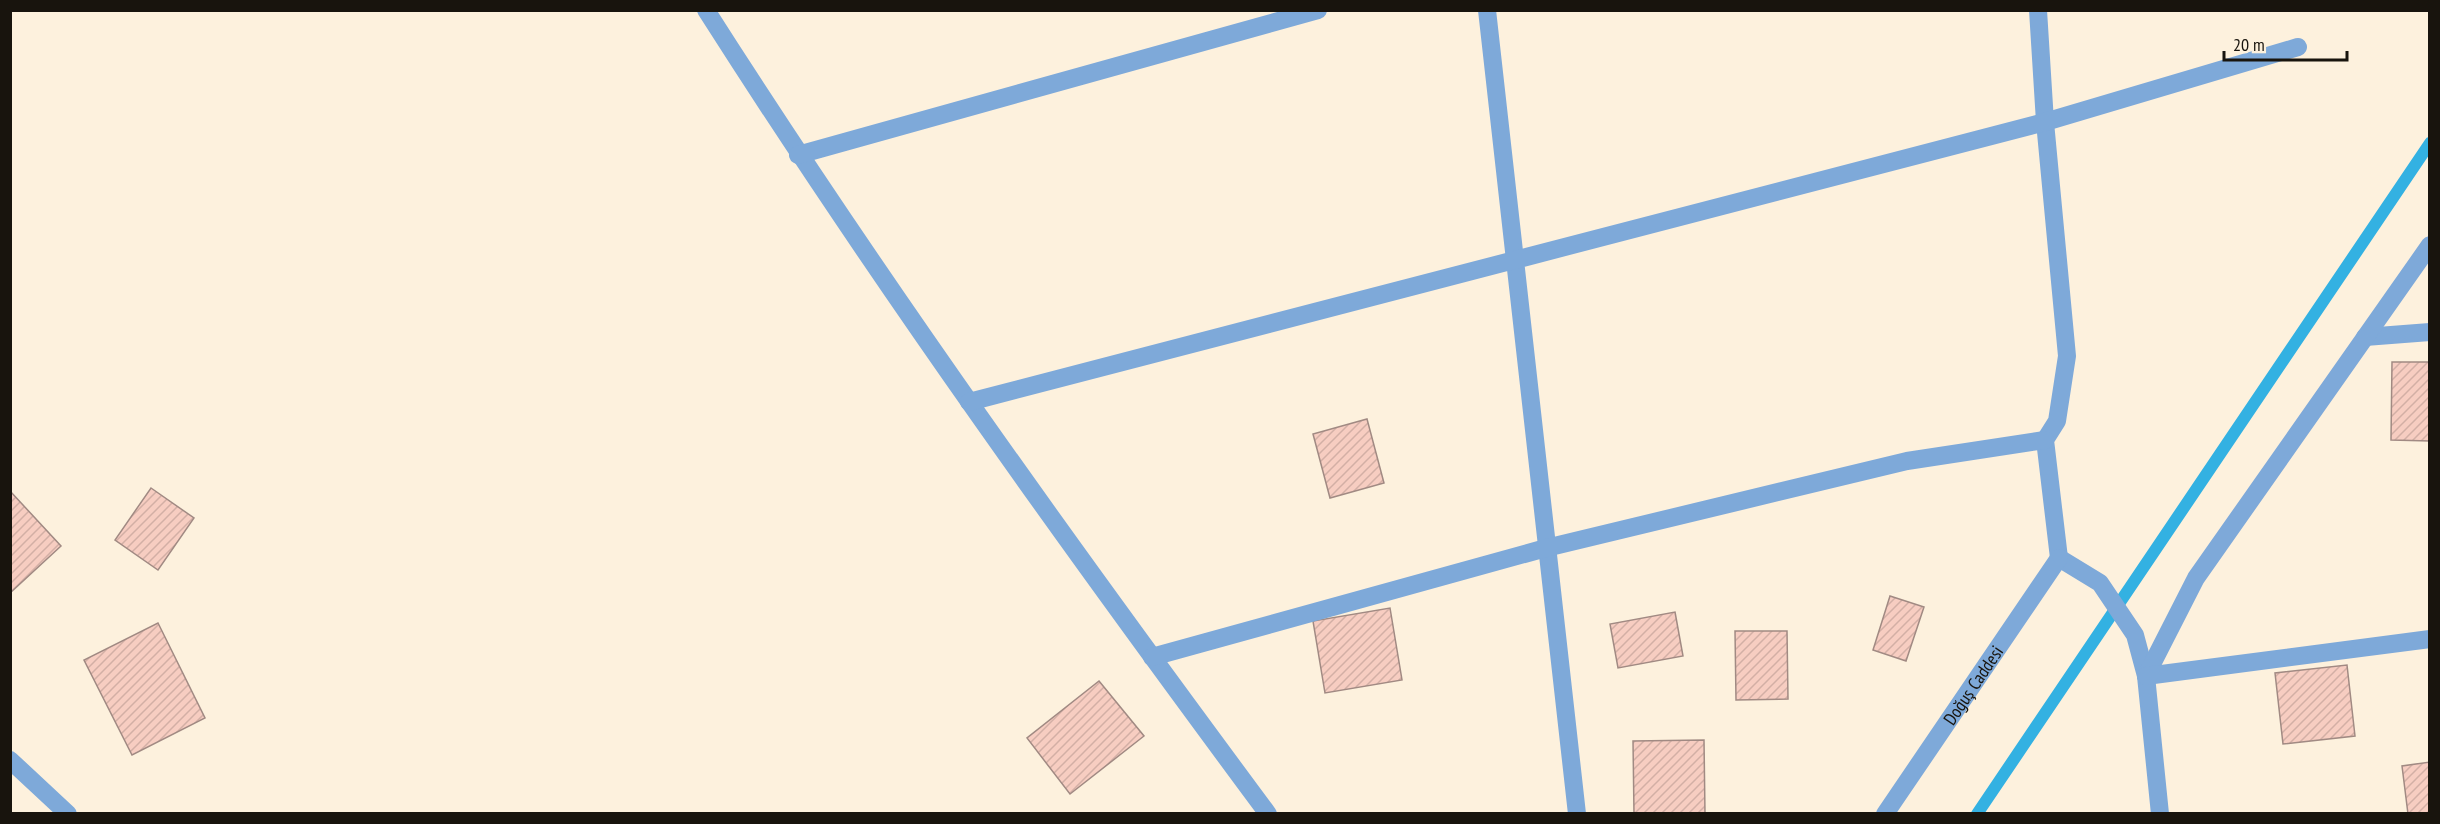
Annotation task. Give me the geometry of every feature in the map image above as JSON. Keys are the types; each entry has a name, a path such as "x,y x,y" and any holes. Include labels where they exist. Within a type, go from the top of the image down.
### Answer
{"street":[{"path":"706,10 798,155 969,402 1152,657 1268,813"},
{"path":"798,155 1318,10"},
{"path":"1487,10 1577,813"},
{"path":"2038,10 2045,122 2067,356 2057,421 2045,440 2059,558 2100,584 2135,634 2146,676 2160,813"},
{"path":"969,402 2045,122 2298,47"},
{"path":"2146,676 2196,578 2430,245"},
{"path":"2365,337 2430,332"},
{"path":"1152,657 1546,548 1907,461 2045,440"},
{"name":"Doğuş Caddesi","path":"1885,813 2059,558"},
{"path":"2146,676 2430,639"},
{"path":"10,760 68,813"}],"building":[{"path":"2392,362 2430,362 2430,441 2391,440"},
{"path":"1367,419 1384,483 1330,498 1313,434"},
{"path":"151,488 194,518 158,570 115,540"},
{"path":"10,491 61,546 10,593"},
{"path":"1890,596 1924,607 1906,661 1873,650"},
{"path":"1390,608 1402,680 1325,693 1313,621"},
{"path":"1675,612 1683,656 1618,668 1610,624"},
{"path":"158,623 205,718 132,755 84,660"},
{"path":"1735,631 1787,631 1788,699 1736,700"},
{"path":"2347,665 2355,736 2283,744 2275,673"},
{"path":"1099,681 1144,736 1070,794 1027,738"},
{"path":"1704,740 1705,814 1634,814 1633,741"},
{"path":"2430,762 2430,814 2408,814 2402,766"}],"waterway":[{"path":"1977,814 2430,143"}]}
